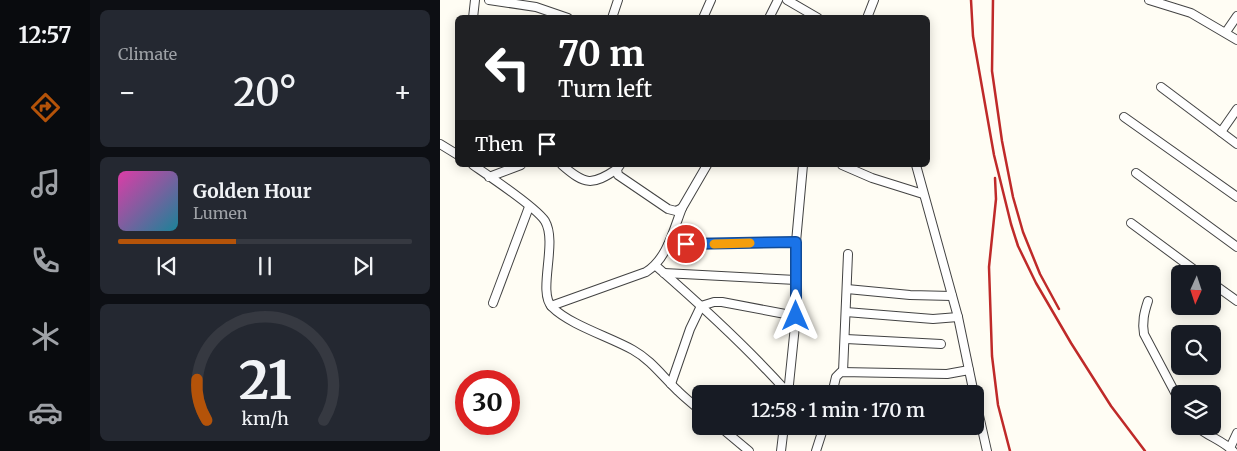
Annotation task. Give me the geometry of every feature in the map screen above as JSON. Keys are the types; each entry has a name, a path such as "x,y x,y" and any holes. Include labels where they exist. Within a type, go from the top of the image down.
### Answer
{"street":[{"path":"473,15 474,0"},
{"path":"489,0 537,3 562,15"},
{"path":"613,15 618,0"},
{"path":"704,15 711,0"},
{"path":"770,15 778,0"},
{"path":"786,0 813,15"},
{"path":"868,15 874,0"},
{"path":"1149,0 1191,13 1237,40"},
{"path":"1226,32 1237,16"},
{"path":"1161,87 1237,144"},
{"path":"1221,132 1236,111"},
{"path":"1124,117 1237,197"},
{"path":"440,144 455,153"},
{"path":"476,167 529,207 545,222 549,232 547,288 548,300 551,306 578,323 634,351 652,365 692,403"},
{"path":"489,177 516,167"},
{"path":"565,167 589,182 604,178 618,167"},
{"path":"618,167 618,175 668,210 676,211 682,208"},
{"path":"551,306 646,272 656,266 668,244 682,208 706,167"},
{"path":"789,385 796,316 796,242 803,167"},
{"path":"847,167 924,194"},
{"path":"917,167 958,317 972,385"},
{"path":"1136,174 1237,247"},
{"path":"492,303 529,207"},
{"path":"1131,223 1188,265"},
{"path":"668,244 796,242"},
{"path":"843,372 846,339 848,254"},
{"path":"656,266 762,364 781,385"},
{"path":"664,273 796,280"},
{"path":"847,289 910,295 952,296"},
{"path":"1221,289 1237,301"},
{"path":"1148,301 1144,313 1144,334 1171,385"},
{"path":"671,384 690,329 701,306 722,302 796,316"},
{"path":"846,312 933,319 958,317"},
{"path":"846,339 941,344"},
{"path":"834,385 837,375 843,372 947,374 969,370"},
{"path":"1208,435 1232,450 1237,433"},
{"path":"730,435 749,451"},
{"path":"781,451 783,435"},
{"path":"816,451 821,435"},
{"path":"983,435 987,451"}],"railway":[{"path":"971,0 973,36 994,155 1018,246 1036,283 1071,343 1111,406 1145,451"},
{"path":"993,0 992,71 1002,141 1013,197 1023,232 1040,274 1059,309"},
{"path":"995,178 996,199 989,267 992,356 998,405 1010,451"}],"slow traffic":[{"path":"714,244 750,243"}],"route":[{"path":"686,244 796,242 796,316"}]}
